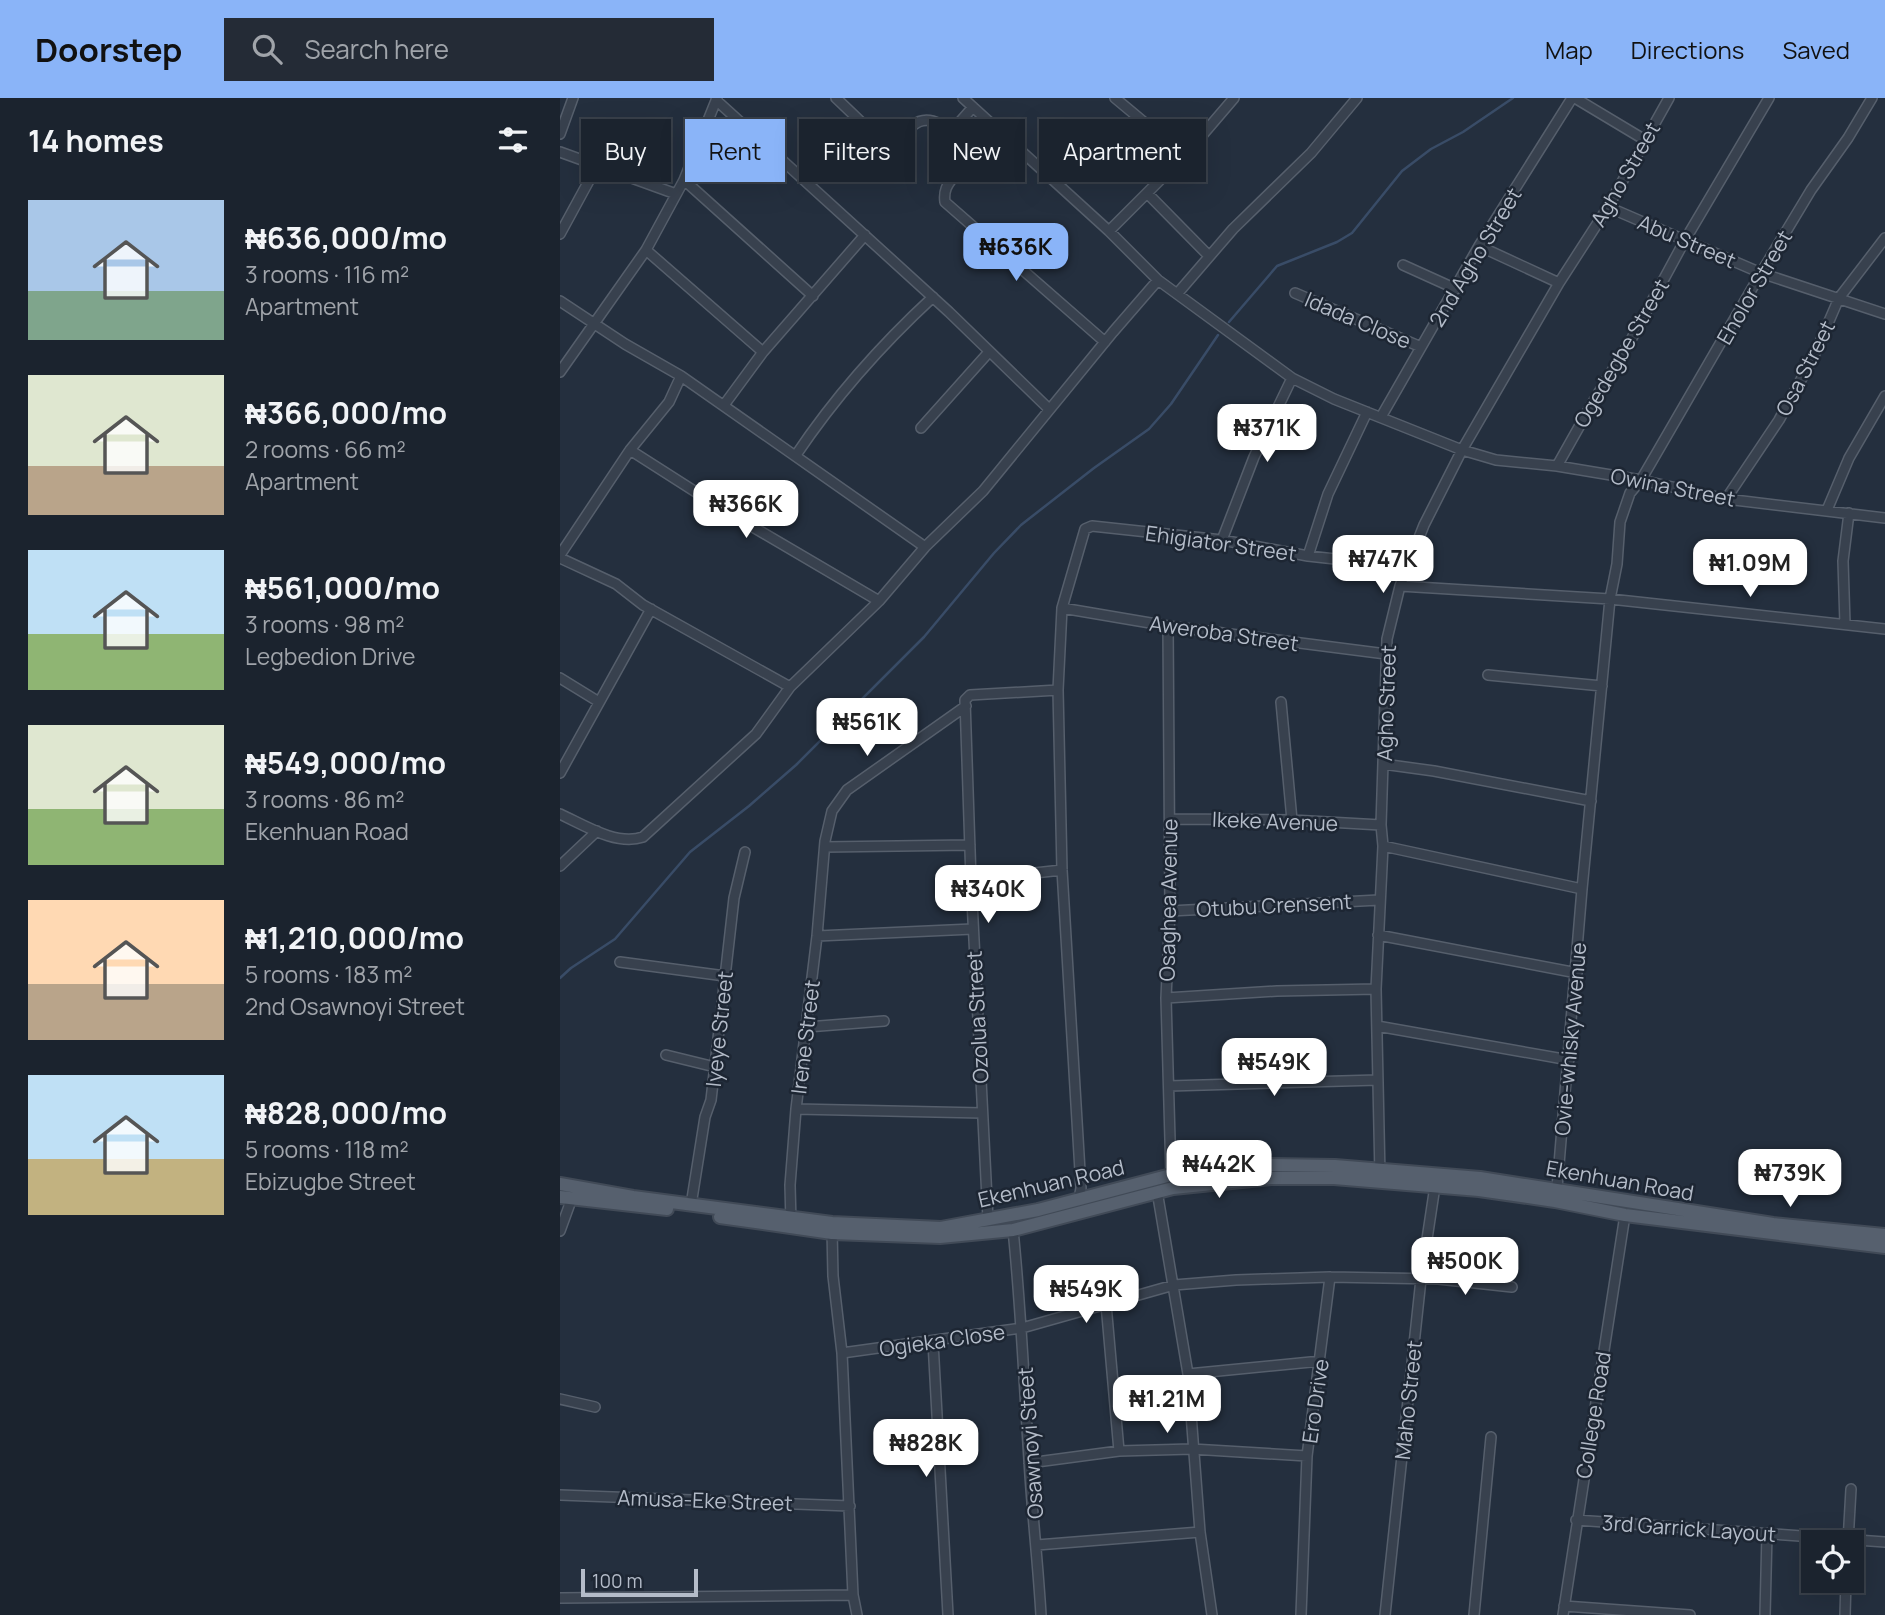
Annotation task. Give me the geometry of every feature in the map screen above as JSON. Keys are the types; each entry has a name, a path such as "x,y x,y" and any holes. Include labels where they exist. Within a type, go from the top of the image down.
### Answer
{"main road":[{"name":"Ekenhuan Road","path":"832,1228 941,1228 1012,1216 1171,1175 1270,1165 1380,1175 1435,1186 1555,1201 1625,1215 1885,1247"},
{"name":"Ekenhuan Road","path":"566,1197 832,1228 940,1237 1013,1230 1157,1191 1271,1178 1380,1175 1480,1178 1773,1224 1885,1235"},
{"name":"Ekenhuan Road","path":"560,1184 791,1223"}],"street":[{"path":"560,134 573,98"},
{"path":"836,98 882,142 890,144 915,122 929,120"},
{"name":"Owina Street","path":"963,98 1109,231 1158,280 1292,379 1334,399 1462,450 1496,460 1557,466 1641,480 1726,499 1885,518"},
{"path":"1115,98 1139,119"},
{"path":"1206,131 1234,98"},
{"path":"1177,294 1263,198 1311,153 1357,98"},
{"path":"1574,98 1645,140"},
{"name":"2nd Agho Street","path":"1381,417 1479,246 1574,98"},
{"name":"Agho Street","path":"1380,1175 1376,989 1383,846 1381,825 1386,654 1400,586 1424,525 1462,450 1559,283 1608,207 1669,98"},
{"name":"Ogedegbe Street","path":"1557,466 1769,98"},
{"name":"Eholor Street","path":"1610,599 1617,564 1620,522 1630,493 1641,480 1811,190 1848,138 1872,98"},
{"path":"560,372 646,250 684,180 717,99 933,297 1049,409"},
{"path":"962,119 973,107"},
{"path":"560,152 581,160"},
{"path":"684,180 813,296"},
{"path":"560,234 588,182"},
{"path":"642,182 676,194"},
{"path":"950,182 944,194 945,202 1105,342"},
{"path":"1109,231 1158,182"},
{"path":"1147,193 1209,256"},
{"name":"Abu Street","path":"1608,207 1761,273 1885,314"},
{"path":"724,405 763,352 865,236"},
{"name":"Osa Street","path":"1726,499 1779,420 1814,356 1839,298 1885,238"},
{"path":"1479,246 1559,283"},
{"path":"646,250 763,352"},
{"path":"1403,265 1455,289"},
{"path":"560,814 597,831 623,839 643,837 756,734 790,687 878,601 925,547 983,491 1158,280"},
{"name":"Idada Close","path":"1295,293 1421,347"},
{"path":"796,455 821,418 861,370 899,328 933,297"},
{"path":"560,301 625,344 681,376 925,547"},
{"path":"920,428 989,352"},
{"path":"681,376 665,408 630,450 560,557 616,584 651,609 790,687"},
{"path":"1222,540 1254,457 1292,379"},
{"path":"1827,510 1849,458 1885,396"},
{"path":"1308,556 1328,494 1367,412"},
{"path":"630,450 724,510 878,601"},
{"path":"1845,624 1843,561 1849,513"},
{"name":"Ehigiator Street","path":"1062,608 1081,537 1085,529 1092,526 1222,540 1308,556 1408,567"},
{"path":"1400,586 1610,599 1885,629"},
{"name":"Ovie-whisky Avenue","path":"1557,1188 1610,599"},
{"path":"1062,608 1058,690 1062,870 1082,1188 1079,1199"},
{"name":"Aweroba Street","path":"1062,608 1168,626 1386,654"},
{"path":"560,773 651,609"},
{"name":"Osaghea Avenue","path":"1168,626 1170,911 1166,998 1171,1175"},
{"path":"1488,675 1602,686"},
{"path":"560,678 599,702"},
{"path":"966,706 965,700 970,695 1058,690"},
{"path":"1281,702 1292,820"},
{"name":"Ozolua Street","path":"966,706 973,929 988,1219"},
{"name":"Irene Street","path":"791,1223 790,1185 796,1109 825,847 832,811 840,797 966,706"},
{"path":"1383,764 1434,771 1591,802"},
{"name":"Ikeke Avenue","path":"1170,819 1292,820 1381,825"},
{"path":"560,866 597,831"},
{"path":"825,847 970,845"},
{"path":"1383,846 1582,889"},
{"name":"Iyeye Street","path":"691,1205 705,1117 711,1100 734,898 745,852"},
{"path":"971,880 1062,870"},
{"name":"Otubu Crensent","path":"1170,911 1379,900"},
{"path":"817,936 973,929"},
{"path":"1378,935 1577,973"},
{"path":"620,962 725,976"},
{"path":"1166,998 1277,991 1376,989"},
{"path":"807,1027 884,1021"},
{"path":"1377,1026 1569,1059"},
{"path":"666,1055 715,1067"},
{"path":"1169,1086 1378,1080"},
{"path":"796,1109 982,1113"},
{"name":"Maho Street","path":"1385,1615 1420,1279 1435,1186"},
{"path":"1157,1191 1188,1374 1200,1532 1212,1615"},
{"path":"560,1231 566,1197"},
{"name":"College Road","path":"1564,1611 1625,1215"},
{"path":"832,1228 833,1276 842,1353 856,1615"},
{"name":"Osawnoyi Steet","path":"1013,1230 1041,1615"},
{"path":"1330,1278 1420,1279 1512,1287"},
{"name":"Ogieka Close","path":"842,1353 1022,1328 1174,1285 1236,1279 1330,1278"},
{"name":"Ero Drive","path":"1301,1615 1307,1456 1330,1278"},
{"path":"1106,1304 1119,1451"},
{"path":"933,1342 948,1615"},
{"path":"1188,1374 1321,1361"},
{"path":"560,1399 595,1407"},
{"path":"1475,1615 1491,1437"},
{"path":"1029,1463 1119,1451 1192,1449 1307,1456"},
{"path":"1849,1530 1851,1489"},
{"name":"Amusa-Eke Street","path":"560,1495 850,1506"},
{"name":"3rd Garrick Layout","path":"1576,1520 1801,1536"},
{"path":"1037,1545 1200,1532"},
{"path":"1765,1615 1768,1533"},
{"name":"3rd Garrick Layout","path":"1864,1541 1885,1542"},
{"path":"1845,1615 1846,1593"},
{"path":"560,1598 853,1595"},
{"path":"1564,1611 1690,1615"}],"waterway":[{"path":"1229,322 1277,266 1337,242 1352,233 1402,171 1431,149 1463,132 1513,98"},
{"path":"560,978 615,939 690,852 796,765 924,637 1021,525 1149,429 1171,404 1218,335"}]}
